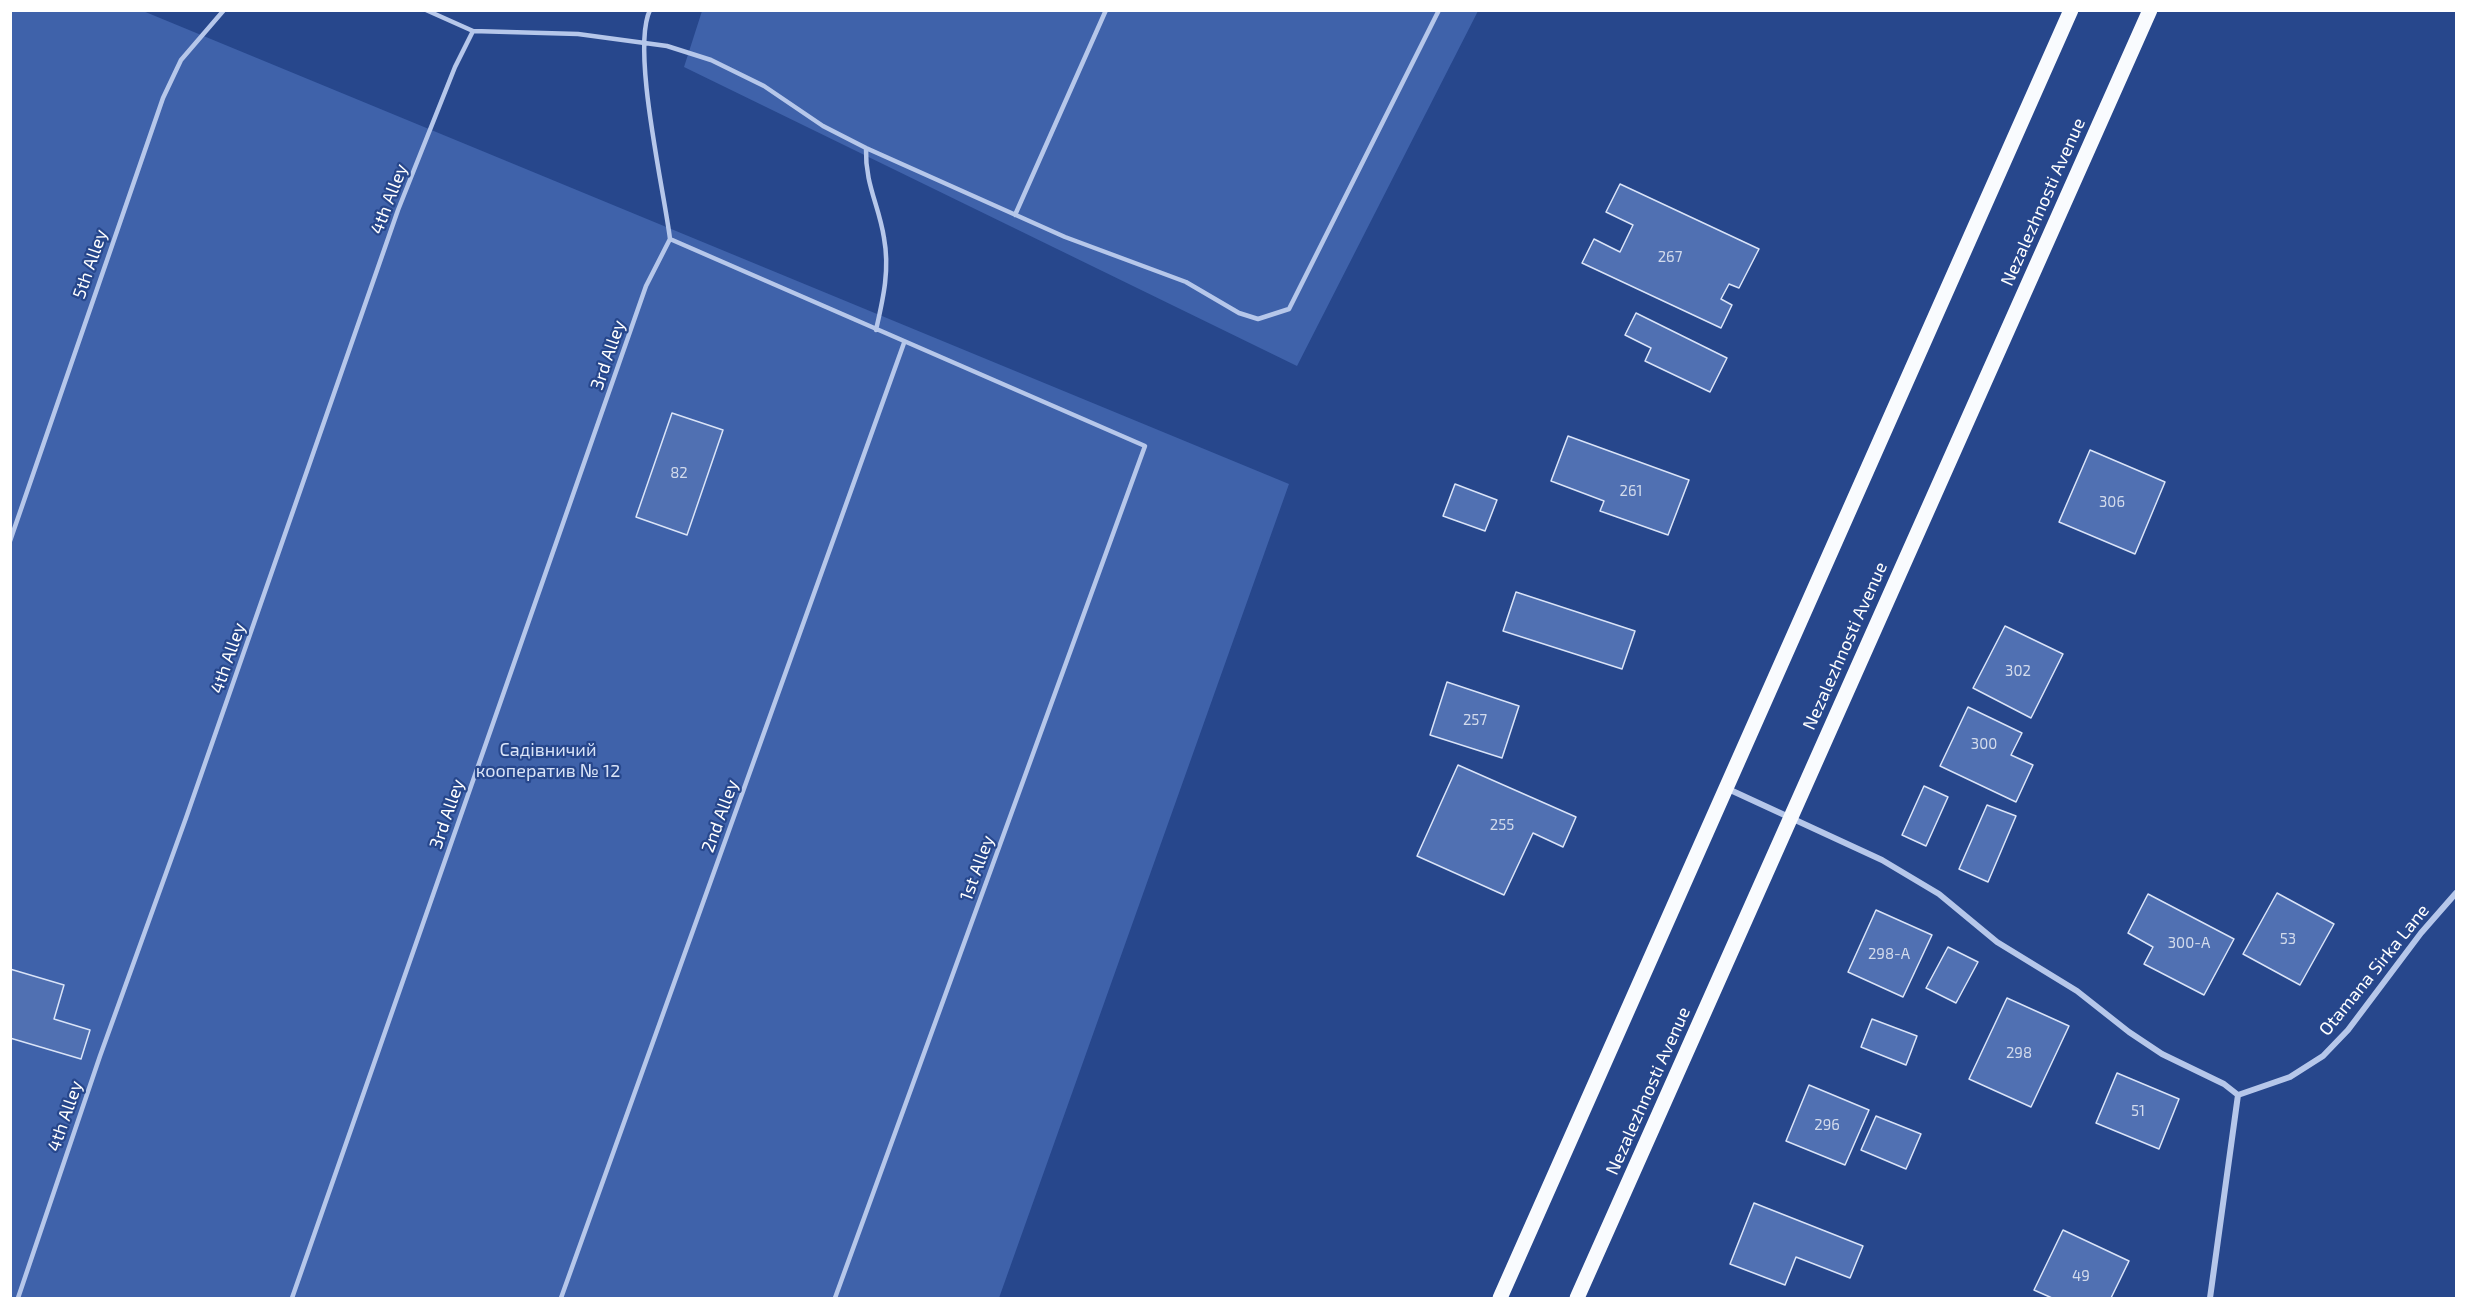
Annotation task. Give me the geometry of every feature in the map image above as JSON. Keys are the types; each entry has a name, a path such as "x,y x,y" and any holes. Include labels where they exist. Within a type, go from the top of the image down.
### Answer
{"main road":[{"path":"1500,1299 2071,10"},
{"name":"Nezalezhnosti Avenue","path":"1577,1299 2150,10"}],"street":[{"path":"1726,788 1791,816 1882,860 1939,894 1997,942 2077,991 2129,1032 2162,1054 2224,1084 2238,1095 2210,1299"},
{"name":"Otamana Sirka Lane","path":"2238,1095 2290,1077 2323,1056 2348,1030 2421,933 2457,893"}],"lane":[{"name":"5th Alley","path":"10,541 163,98 182,60 224,10"},
{"path":"426,10 474,31 578,34 667,46 732,69 774,92 823,126 866,148 1015,215 1186,282 1239,313 1258,319 1289,309 1439,10"},
{"path":"650,10 645,20 644,65 670,239 904,343"},
{"path":"1015,215 1106,10"},
{"name":"4th Alley","path":"18,1299 100,1056 398,210 455,67 474,31"},
{"path":"866,148 865,168 869,191 884,238 887,286 876,330"},
{"name":"3rd Alley","path":"292,1299 646,286 670,239"},
{"name":"1st Alley","path":"836,1299 1145,447 904,343"},
{"name":"2nd Alley","path":"561,1299 904,343"}],"green space":[{"name":"Садівничий кооператив № 12","path":"10,11 143,11 1289,484 999,1298 11,1298"},
{"path":"702,11 1478,11 1297,366 684,67"}],"building":[{"path":"1620,184 1759,249 1739,288 1729,284 1721,299 1732,305 1721,328 1582,263 1594,239 1620,252 1633,225 1606,212"},
{"path":"1636,313 1727,358 1710,392 1645,361 1651,348 1625,335"},
{"path":"672,413 723,430 687,535 636,517"},
{"path":"1568,436 1689,480 1668,535 1600,511 1604,501 1551,481"},
{"path":"2090,450 2165,482 2135,554 2059,522"},
{"path":"1455,484 1497,500 1485,531 1443,516"},
{"path":"1516,592 1635,631 1622,669 1503,631"},
{"path":"2005,626 2063,654 2031,718 1973,688"},
{"path":"1447,682 1519,706 1502,758 1430,735"},
{"path":"1968,707 2022,733 2011,755 2033,765 2016,802 1940,766"},
{"path":"1458,765 1576,817 1563,847 1533,833 1504,895 1417,856"},
{"path":"1924,786 1948,797 1926,846 1902,835"},
{"path":"1987,805 2016,816 1988,882 1959,869"},
{"path":"2277,893 2334,924 2300,985 2243,954"},
{"path":"2148,894 2234,939 2204,995 2144,964 2153,947 2128,933"},
{"path":"1876,910 1932,935 1903,997 1848,972"},
{"path":"1948,947 1978,962 1956,1003 1926,988"},
{"path":"10,969 64,985 54,1019 90,1030 81,1059 10,1038"},
{"path":"2007,998 2069,1026 2031,1107 1969,1079"},
{"path":"1872,1019 1917,1036 1906,1065 1861,1047"},
{"path":"2117,1073 2179,1099 2159,1149 2096,1123"},
{"path":"1809,1085 1869,1110 1845,1165 1786,1141"},
{"path":"1876,1116 1921,1134 1906,1169 1861,1150"},
{"path":"1754,1203 1863,1246 1850,1278 1796,1257 1785,1285 1730,1264"},
{"path":"2063,1230 2129,1261 2111,1298 2052,1298 2034,1290"}]}
